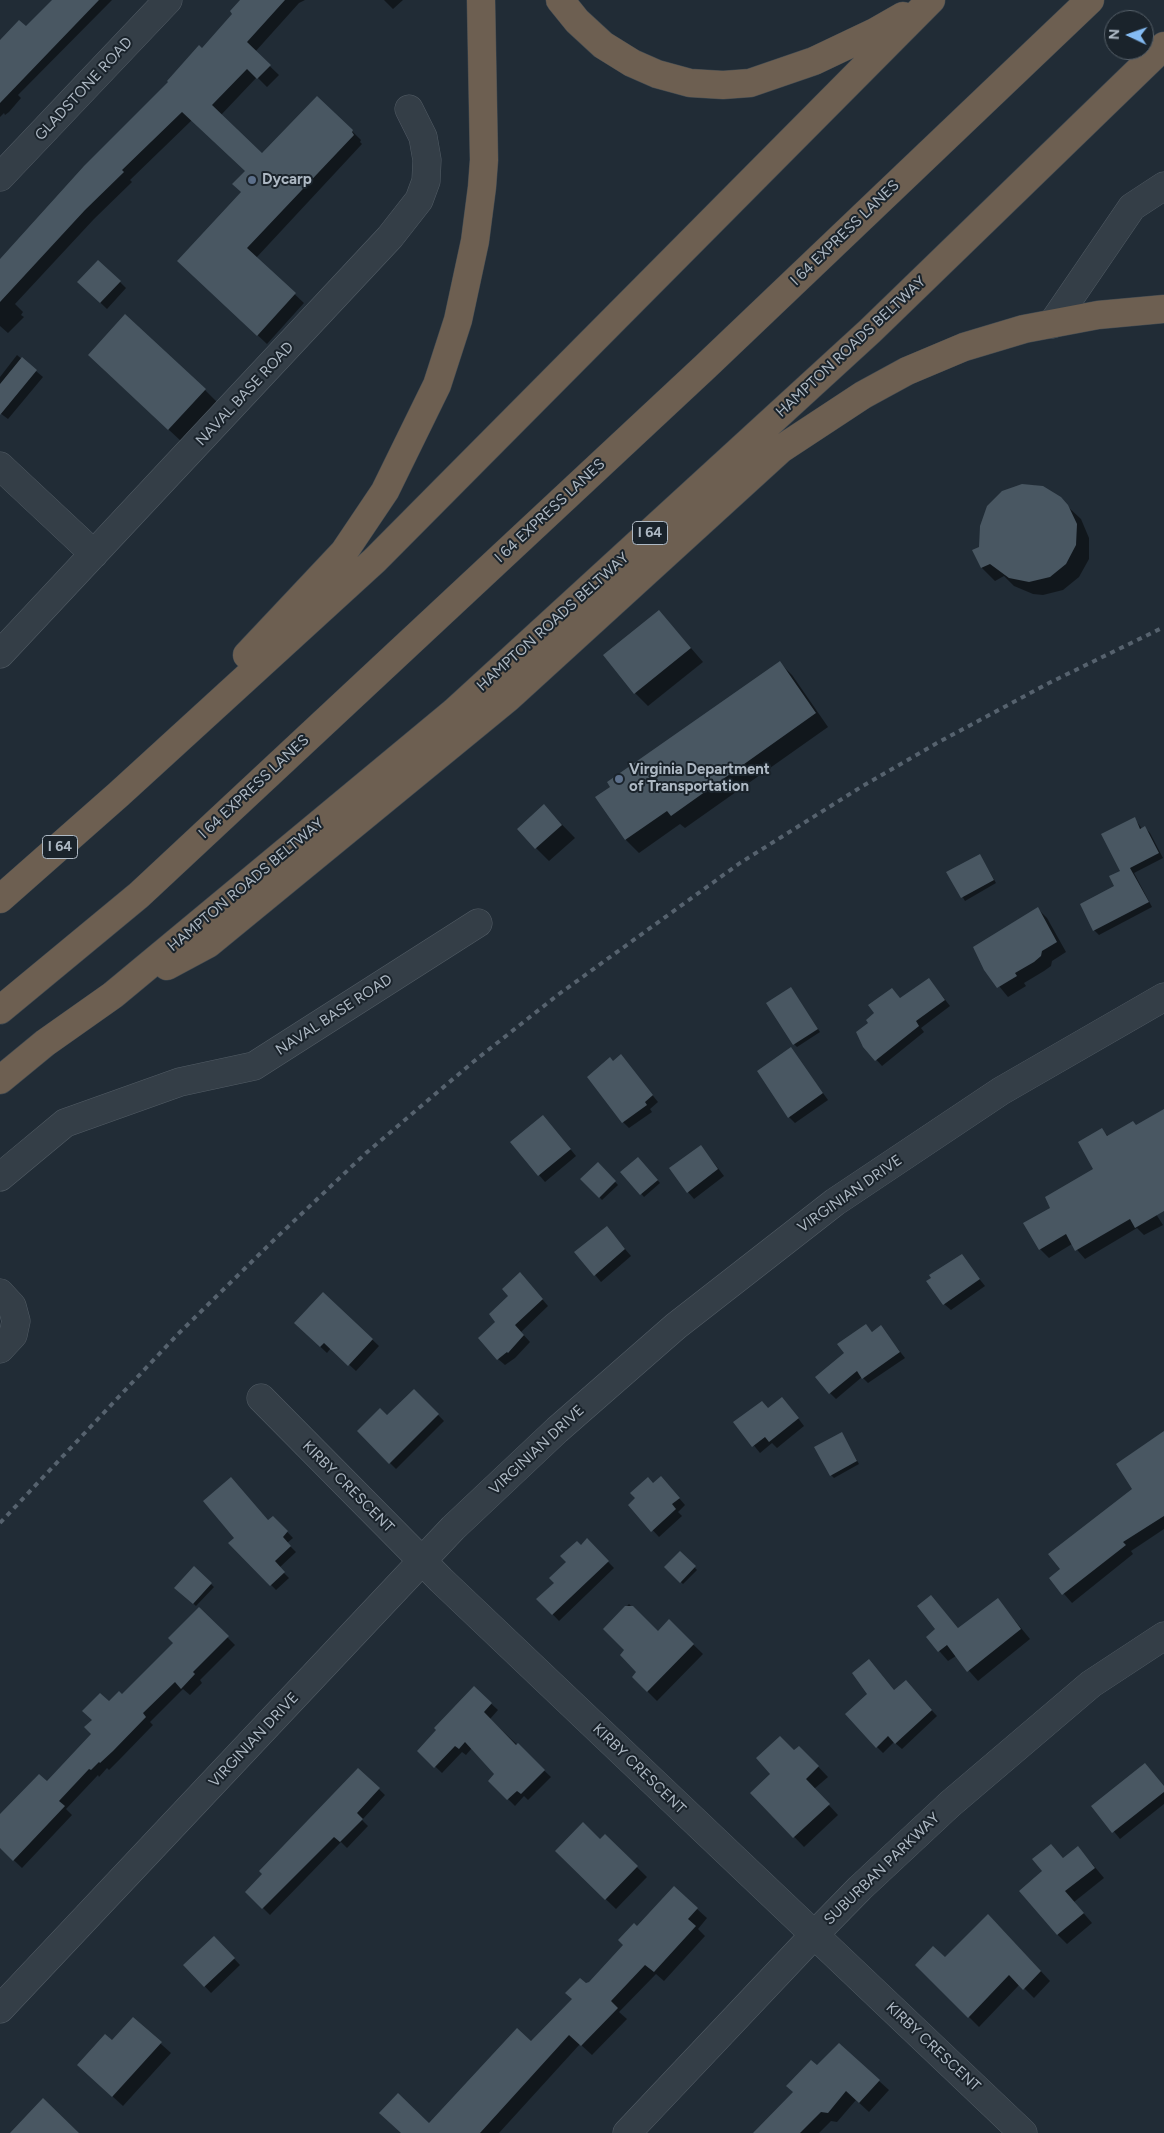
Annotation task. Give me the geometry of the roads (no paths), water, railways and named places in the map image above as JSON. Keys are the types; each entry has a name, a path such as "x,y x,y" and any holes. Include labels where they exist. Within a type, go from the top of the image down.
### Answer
{"highway":[{"path":"119,794 344,552 385,491 437,385 458,320 475,241 484,160 481,0"},
{"path":"560,0 577,21 603,45 632,63 657,74 690,83 723,85 750,83 814,61 875,32 930,0"},
{"name":"I 64","path":"0,899 119,794 375,560 930,0"},
{"name":"I 64 EXPRESS LANES","path":"0,1010 139,895 698,373 1090,0"},
{"name":"HAMPTON ROADS BELTWAY","path":"0,1080 45,1043 113,995 461,706 870,331 1164,46"},
{"path":"113,995 208,944 508,698 781,449 863,394 907,371 964,347 1024,330 1098,316 1164,309"}],"street":[{"name":"GLADSTONE ROAD","path":"0,177 168,0"},
{"name":"NAVAL BASE ROAD","path":"0,654 384,245 419,200 426,181 427,160 423,138 409,110"},
{"path":"1052,324 1132,207 1164,186"},
{"path":"0,466 94,554"},
{"name":"NAVAL BASE ROAD","path":"0,1177 65,1124 180,1082 254,1066 478,923"},
{"name":"VIRGINIAN DRIVE","path":"0,2009 453,1528 557,1430 676,1326 835,1202 1001,1091 1164,997"},
{"path":"0,1293 12,1306 16,1321 13,1335 0,1349"},
{"name":"KIRBY CRESCENT","path":"261,1398 422,1561 1023,2133"},
{"name":"SUBURBAN PARKWAY","path":"627,2133 860,1888 957,1798 1091,1684 1164,1636"}],"railway":[{"path":"0,1523 178,1334 276,1238 366,1153 473,1062 559,994 740,863 861,787 937,743 1049,683 1164,627"}],"place":[{"name":"Dycarp","path":"252,180"},
{"name":"Virginia Department of Transportation","path":"619,779"}]}
